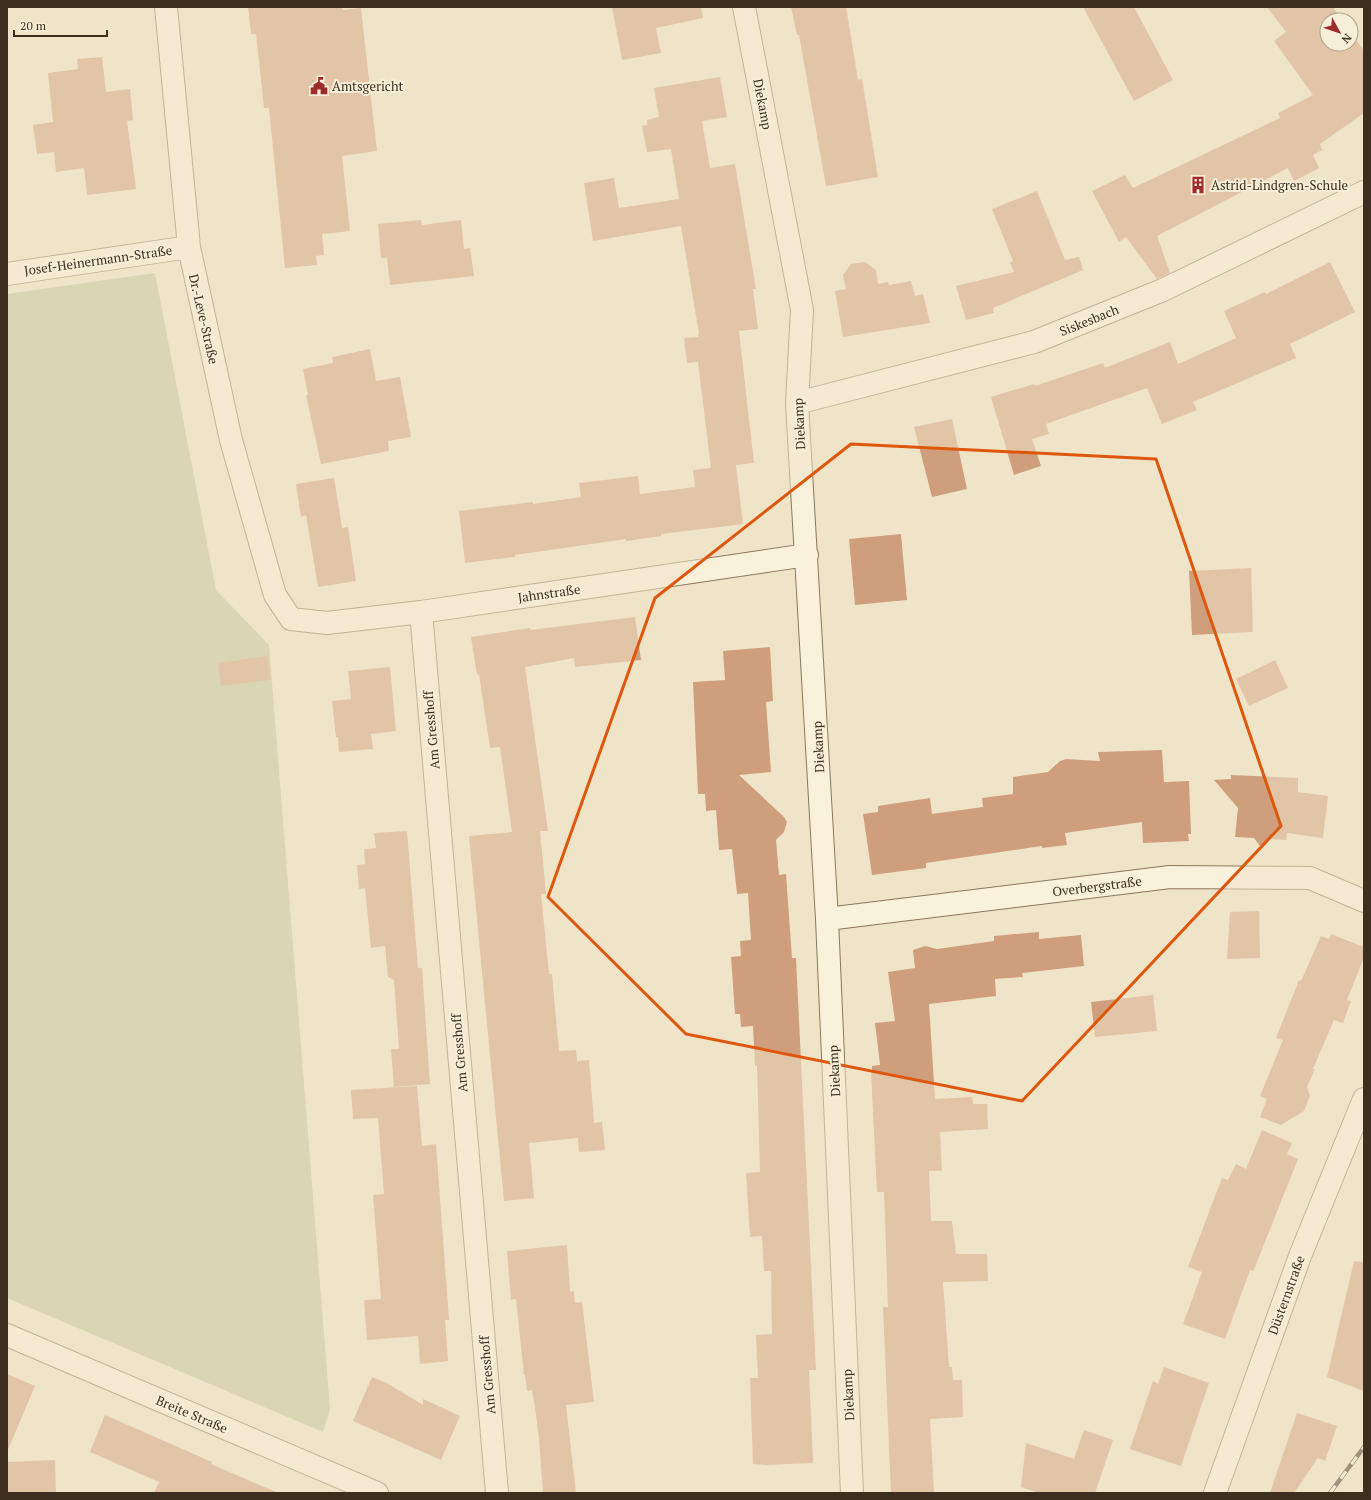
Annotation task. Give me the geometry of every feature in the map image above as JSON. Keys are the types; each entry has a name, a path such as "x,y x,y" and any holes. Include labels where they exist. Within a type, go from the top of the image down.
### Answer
{"street":[{"name":"Dr.-Leve-Straße","path":"166,7 188,247 231,440 275,595 291,619"},
{"name":"Diekamp","path":"744,7 802,310 798,403 827,919 852,1493"},
{"name":"Siskesbach","path":"798,403 1034,342 1163,290 1364,192"},
{"name":"Josef-Heinermann-Straße","path":"7,274 188,247"},
{"name":"Jahnstraße","path":"291,619 327,624 421,612 807,555"},
{"name":"Am Gresshoff","path":"421,612 497,1493"},
{"name":"Overbergstraße","path":"827,919 1170,877 1310,878 1364,901"},
{"name":"Düsternstraße","path":"1215,1493 1300,1256 1364,1099"},
{"name":"Breite Straße","path":"7,1335 377,1493"}],"highlighted area":[{"path":"851,444 1156,459 1281,826 1022,1101 686,1034 548,897 655,598"}],"green space":[{"path":"155,273 216,590 269,645 330,1409 323,1432 7,1298 7,294"}],"building":[{"path":"248,7 342,7 343,10 361,8 377,151 342,156 350,231 322,234 324,255 316,256 317,265 285,268 269,108 264,108 256,34 251,34"},
{"path":"612,7 701,7 703,18 656,28 661,53 622,60"},
{"path":"791,7 846,7 858,80 862,79 878,177 826,186 799,35 797,35"},
{"path":"1083,7 1134,7 1173,80 1134,101"},
{"name":"Astrid-Lindgren-Schule","path":"1267,7 1333,7 1336,12 1319,12 1319,52 1359,52 1359,44 1364,51 1364,113 1320,144 1322,150 1313,155 1319,168 1294,181 1288,168 1157,236 1170,273 1157,279 1126,237 1119,242 1092,191 1125,175 1133,188 1280,118 1278,113 1313,95 1274,41 1286,32"},
{"path":"102,57 106,92 130,89 133,120 127,121 136,189 87,195 84,168 56,172 54,152 37,154 33,125 53,122 48,73 78,69 77,59"},
{"path":"720,77 727,117 702,121 710,168 735,164 756,289 753,289 758,329 739,331 754,463 736,465 743,524 661,534 661,536 626,541 626,539 515,555 515,557 465,563 459,511 533,502 533,504 581,497 579,483 638,476 640,494 695,487 693,470 711,468 698,362 687,363 684,338 698,337 699,334 681,226 593,241 584,183 614,178 619,208 679,199 671,149 647,152 642,126 647,125 647,120 659,117 654,88"},
{"path":"1037,191 1065,260 1079,257 1083,270 993,308 994,313 966,320 956,286 1014,272 1010,263 1013,261 992,209"},
{"path":"421,220 422,225 461,220 464,249 470,248 474,276 390,285 387,258 381,258 378,224"},
{"path":"865,262 876,270 878,284 888,282 889,285 911,281 915,296 923,294 930,323 843,337 835,291 846,289 843,275 851,264"},
{"path":"1330,262 1355,312 1290,344 1296,358 1193,402 1197,410 1162,424 1147,388 1046,424 1049,434 1032,439 1041,466 1014,475 991,397 1034,384 1035,386 1103,363 1105,368 1170,342 1178,364 1236,338 1224,311 1265,292 1266,294"},
{"path":"370,349 376,381 400,377 411,437 388,441 389,451 321,464 306,395 308,395 303,369 333,363 332,357"},
{"path":"952,419 967,489 932,497 914,427"},
{"path":"334,478 342,528 348,527 356,581 318,587 306,515 301,517 296,484"},
{"path":"901,534 907,600 855,605 849,539"},
{"path":"1251,568 1253,632 1192,635 1189,571"},
{"path":"635,617 641,660 575,667 574,658 525,667 548,831 540,831 546,894 541,894 549,974 552,974 559,1051 576,1050 577,1061 589,1060 594,1123 602,1122 605,1150 579,1152 578,1138 529,1143 534,1198 504,1201 469,836 512,832 500,747 490,748 479,674 477,675 471,637 530,628 530,630"},
{"path":"770,647 773,701 766,702 771,772 739,775 784,817 787,822 784,832 776,840 779,875 786,874 792,958 796,958 816,1370 809,1370 813,1463 766,1465 753,1464 750,1378 758,1378 756,1335 772,1334 771,1271 764,1271 762,1236 750,1237 746,1173 760,1172 757,1066 755,1066 753,1026 741,1027 740,1014 735,1014 731,957 741,956 740,941 751,940 748,893 737,894 732,849 719,850 716,810 706,811 705,794 698,794 693,682 725,680 723,651"},
{"path":"268,656 270,680 221,686 218,663"},
{"path":"1275,660 1288,688 1249,706 1236,679"},
{"path":"390,667 396,731 371,734 373,749 339,752 332,701 351,699 348,671"},
{"path":"1162,750 1164,782 1189,781 1191,834 1188,834 1189,841 1143,843 1142,822 1065,833 1067,845 1042,848 1042,846 926,863 926,868 872,875 863,814 878,812 878,806 930,798 932,814 983,807 982,798 1013,794 1013,777 1048,772 1060,761 1066,759 1100,761 1098,752"},
{"path":"1231,775 1298,778 1298,792 1328,796 1323,838 1287,833 1286,840 1268,839 1260,846 1254,838 1235,837 1238,808 1214,780 1231,779"},
{"path":"407,831 418,968 422,968 430,1084 394,1087 391,1049 399,1049 394,980 388,977 385,946 371,948 365,888 359,889 357,865 365,864 364,849 376,848 374,833"},
{"path":"1259,911 1260,958 1227,959 1230,912"},
{"path":"1039,932 1039,939 1081,935 1084,966 1022,973 1023,977 995,979 996,996 929,1004 935,1099 972,1097 973,1104 987,1104 988,1129 940,1132 942,1171 929,1171 931,1221 952,1221 956,1254 987,1254 988,1281 943,1282 949,1367 952,1367 953,1380 962,1380 963,1417 930,1419 934,1493 891,1493 883,1307 888,1307 884,1192 877,1192 871,1072 872,1066 880,1065 875,1023 895,1021 888,972 915,968 913,950 925,946 937,949 994,941 994,936"},
{"path":"1331,934 1364,947 1364,957 1347,1000 1351,1001 1343,1023 1334,1020 1313,1069 1315,1069 1307,1087 1310,1096 1304,1111 1281,1125 1260,1117 1267,1099 1260,1096 1283,1040 1276,1038 1299,980 1301,981 1321,936 1329,939"},
{"path":"1153,995 1157,1031 1095,1037 1091,1002"},
{"path":"417,1086 422,1146 436,1144 449,1320 445,1320 448,1361 420,1364 418,1336 367,1340 364,1300 381,1299 373,1195 384,1194 378,1118 353,1119 351,1090"},
{"path":"1262,1130 1292,1143 1287,1154 1298,1159 1255,1267 1253,1271 1250,1270 1225,1339 1183,1324 1202,1272 1188,1267 1222,1178 1228,1180 1236,1164 1246,1169"},
{"path":"567,1245 570,1292 574,1291 575,1303 582,1302 594,1402 566,1405 576,1493 543,1493 535,1408 532,1390 527,1391 524,1375 516,1299 511,1300 507,1251"},
{"path":"1354,1261 1364,1262 1364,1391 1327,1377"},
{"path":"1164,1367 1209,1383 1181,1466 1130,1449 1153,1381 1158,1384"},
{"path":"7,1374 35,1386 7,1452"},
{"path":"372,1377 387,1383 423,1405 423,1399 460,1416 441,1460 353,1421"},
{"path":"1297,1413 1337,1426 1325,1461 1318,1458 1294,1493 1270,1493"},
{"path":"105,1415 278,1493 154,1493 159,1482 90,1452"},
{"path":"1084,1430 1113,1440 1095,1493 1039,1493 1021,1487 1026,1443 1074,1459"},
{"path":"55,1460 56,1493 7,1493 7,1462"}],"railway":[{"path":"1330,1493 1364,1447"}],"place":[{"name":"Amtsgericht","path":"319,86"},
{"name":"Astrid-Lindgren-Schule","path":"1198,185"}]}
